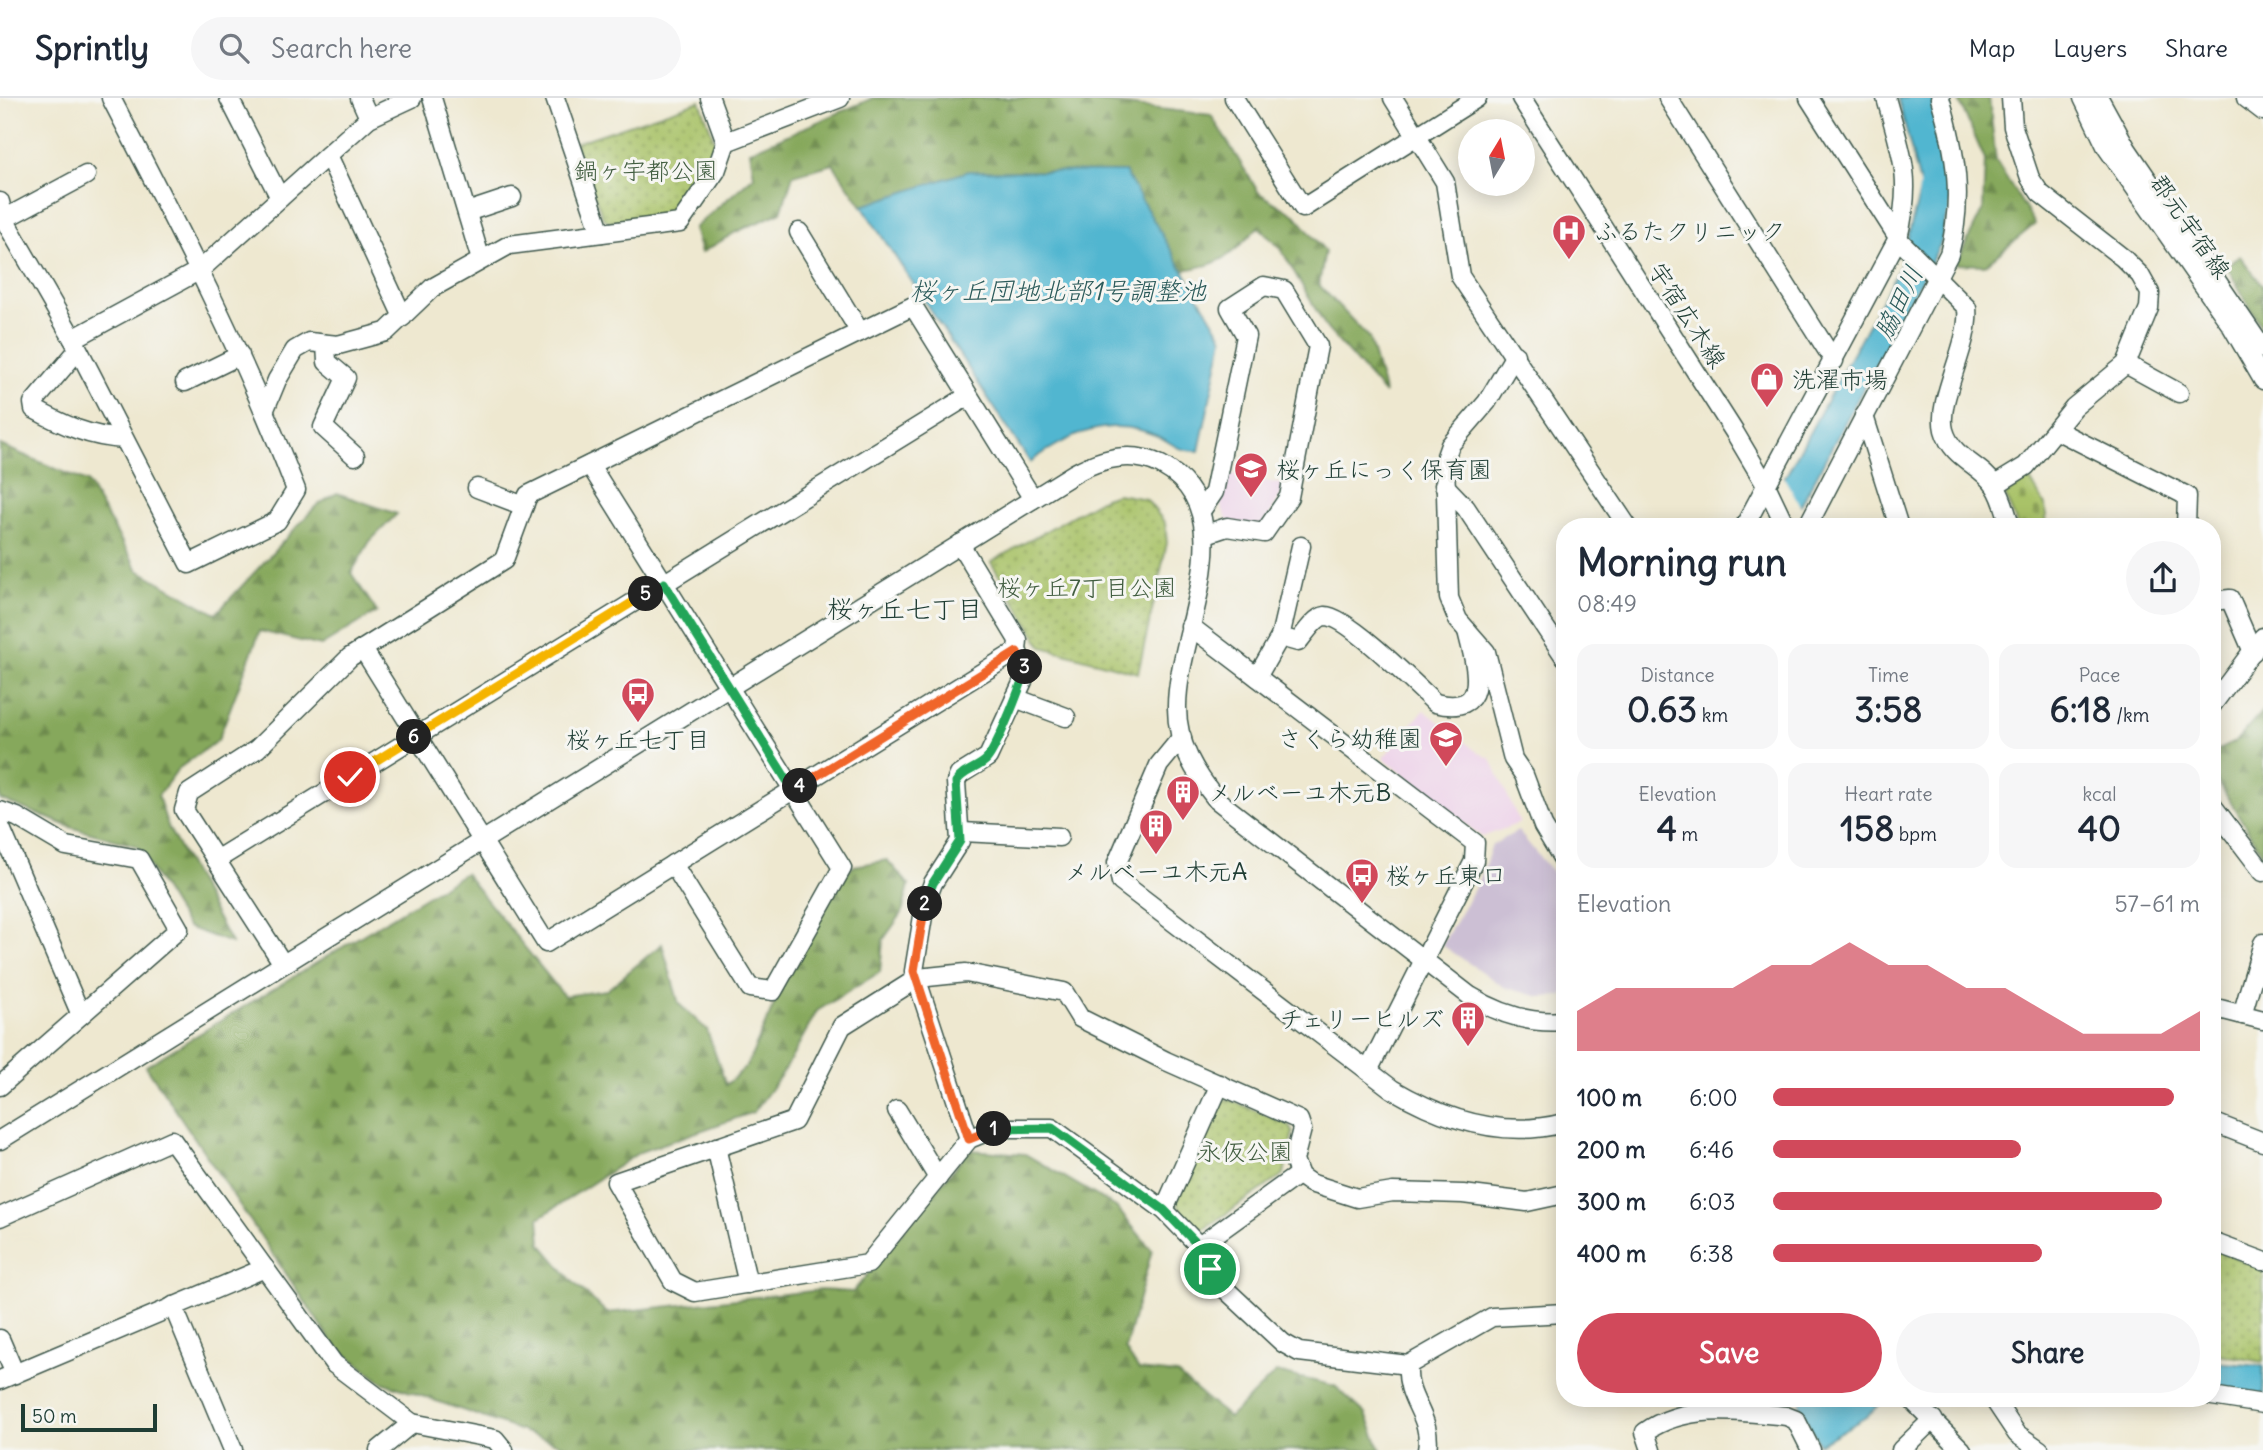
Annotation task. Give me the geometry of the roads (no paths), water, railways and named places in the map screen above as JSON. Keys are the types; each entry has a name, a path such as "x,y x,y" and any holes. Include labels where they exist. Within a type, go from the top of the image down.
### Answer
{"street":[{"path":"86,175 2,211 76,344 189,564 276,521 296,490 265,409 200,270 111,98"},
{"path":"229,98 280,198"},
{"path":"360,98 369,118"},
{"path":"124,439 103,438 65,426 34,409 33,403 76,344 200,270 369,118 412,98"},
{"path":"432,98 481,260"},
{"path":"555,98 601,233"},
{"path":"265,409 277,380 295,350 309,342 338,345 386,332 432,288 509,245 680,223 716,171 726,142 710,98"},
{"path":"1234,98 1303,208 1477,98"},
{"path":"1393,98 1445,182 1460,276 1516,355 1622,518"},
{"name":"宇宿広木線","path":"1521,98 1768,489 1782,518"},
{"path":"1668,98 1834,360"},
{"path":"1810,98 1899,240 1967,308 1968,316 1943,412 1944,430 1962,459 1995,485 2008,518"},
{"path":"1750,518 1768,489 1899,240 1908,193 1905,166 1886,98"},
{"path":"1812,518 1936,275 1955,231 1958,196 1954,145 1940,98"},
{"path":"1995,485 2026,466 2074,407 2126,364 2149,307 2150,293 2140,275 2123,258 2040,194 2021,157 2013,127 2011,98"},
{"name":"郡元宇宿線","path":"2083,98 2107,148 2231,325 2263,380"},
{"name":"郡元宇宿線","path":"2099,98 2127,149 2263,349"},
{"path":"2246,98 2263,111"},
{"path":"726,142 836,99"},
{"path":"328,155 402,317"},
{"path":"467,212 512,197"},
{"path":"799,232 860,332"},
{"path":"1201,510 1214,492 1246,336 1230,307 1264,286 1284,290 1318,346 1289,497 1264,533 1227,527 1206,534"},
{"path":"283,964 184,810 189,793 257,749 350,657 504,560 528,495 913,306 1033,499"},
{"path":"326,344 327,362 346,378 323,427 355,456"},
{"path":"185,382 240,355"},
{"path":"1516,355 1487,402 1450,446 1446,459 1444,485 1449,598 1458,620 1486,652 1513,759 1524,775 1543,826 1556,848"},
{"path":"2126,364 2179,393"},
{"path":"216,860 968,396"},
{"path":"1864,416 1896,518"},
{"path":"2056,430 2187,496 2186,518"},
{"path":"0,1140 1096,461 1137,457 1153,461 1184,481 1201,510 1206,534 1177,708 1189,761 1217,800 1488,1007 1526,1019 1556,1021"},
{"path":"590,465 842,868 773,991 750,988 673,864"},
{"path":"1444,485 1466,508 1556,644"},
{"path":"477,488 524,506"},
{"path":"960,544 1018,640 1017,652 1026,668 988,757 959,775 956,782 962,832 960,841 933,883 925,904 914,954 914,971 969,1139"},
{"path":"1257,677 1280,637 1301,546"},
{"path":"2221,600 2230,599 2260,639 2221,693"},
{"path":"1280,637 1298,642 1318,619 1325,616 1335,619 1358,633 1435,703 1448,706 1467,702 1476,685 1477,672 1467,631"},
{"path":"1190,626 1475,843 1474,861 1368,1070"},
{"path":"363,649 546,943 1017,652"},
{"path":"1015,698 1066,718"},
{"path":"1182,737 1159,765 1116,863 1121,882 1368,1070 1424,1107 1457,1120 1527,1129 1556,1124"},
{"path":"0,811 17,817 66,846 139,859 179,929 0,1086"},
{"path":"2221,817 2263,872"},
{"path":"0,826 81,1015"},
{"path":"962,832 1059,837"},
{"path":"2242,1015 2263,943"},
{"path":"1556,1196 1527,1202 1463,1194 1393,1192 1367,1199 1310,1183 1299,1174 1294,1160 1302,1129 1299,1120 1166,1061 1080,1018 1064,992 966,973 918,978 842,1026 794,1121 616,1182 673,1281 695,1292 868,1264 969,1139 996,1128 1052,1128 1164,1210 1199,1246 1210,1269 1224,1288 1283,1343 1307,1353 1408,1365 1492,1317 1556,1314"},
{"path":"2221,1009 2263,1020"},
{"path":"1164,1210 1220,1084"},
{"path":"897,1110 938,1178"},
{"path":"2221,1126 2263,1142"},
{"path":"0,1217 172,1140 334,1364 412,1423 495,1439 504,1450"},
{"path":"716,1147 748,1284"},
{"path":"1199,1246 1299,1174"},
{"path":"2221,1245 2263,1261"},
{"path":"0,1339 7,1377 265,1268"},
{"path":"173,1307 233,1450"},
{"path":"1408,1365 1406,1381 1410,1395 1427,1425 1426,1450"},
{"path":"2221,1397 2263,1404"},
{"path":"1920,1407 1962,1450"},
{"path":"1999,1407 2017,1434 2040,1450"},
{"path":"1651,1450 1646,1432 1658,1423 1721,1408 1786,1416 1796,1420 1811,1450"},
{"path":"1901,1450 1933,1419"},
{"path":"379,1450 412,1423"}],"water":[{"path":"1898,98 1924,98 1947,209 1941,243 1794,518 1757,518 1788,472 1900,266 1921,188"},
{"name":"桜ヶ丘団地北部1号調整池","path":"969,171 1125,172 1223,338 1199,451 1179,448 1162,438 1137,429 1105,428 1074,436 1030,462 862,206"},
{"path":"2221,1363 2263,1366 2263,1397 2221,1393"},
{"path":"1800,1407 1877,1407 1866,1417 1819,1444"}],"waterway":[{"name":"脇田川","path":"1924,98 1938,159 1934,206"}],"place":[{"name":"ふるたクリニック","path":"1569,261"},
{"name":"洗濯市場","path":"1767,409"},
{"name":"桜ヶ丘にっく保育園","path":"1251,499"},
{"name":"桜ヶ丘七丁目","path":"638,724"},
{"name":"さくら幼稚園","path":"1446,768"},
{"name":"メルベーユ木元B","path":"1183,822"},
{"name":"メルベーユ木元A","path":"1156,856"},
{"name":"桜ヶ丘東口","path":"1362,905"},
{"name":"チェリーヒルズ","path":"1468,1048"}],"district":[{"name":"桜ヶ丘七丁目","path":"905,608"}],"park label":[{"name":"鍋ヶ宇都公園","path":"646,170"},
{"name":"桜ヶ丘7丁目公園","path":"1087,587"},
{"name":"永仮公園","path":"1245,1151"}]}
